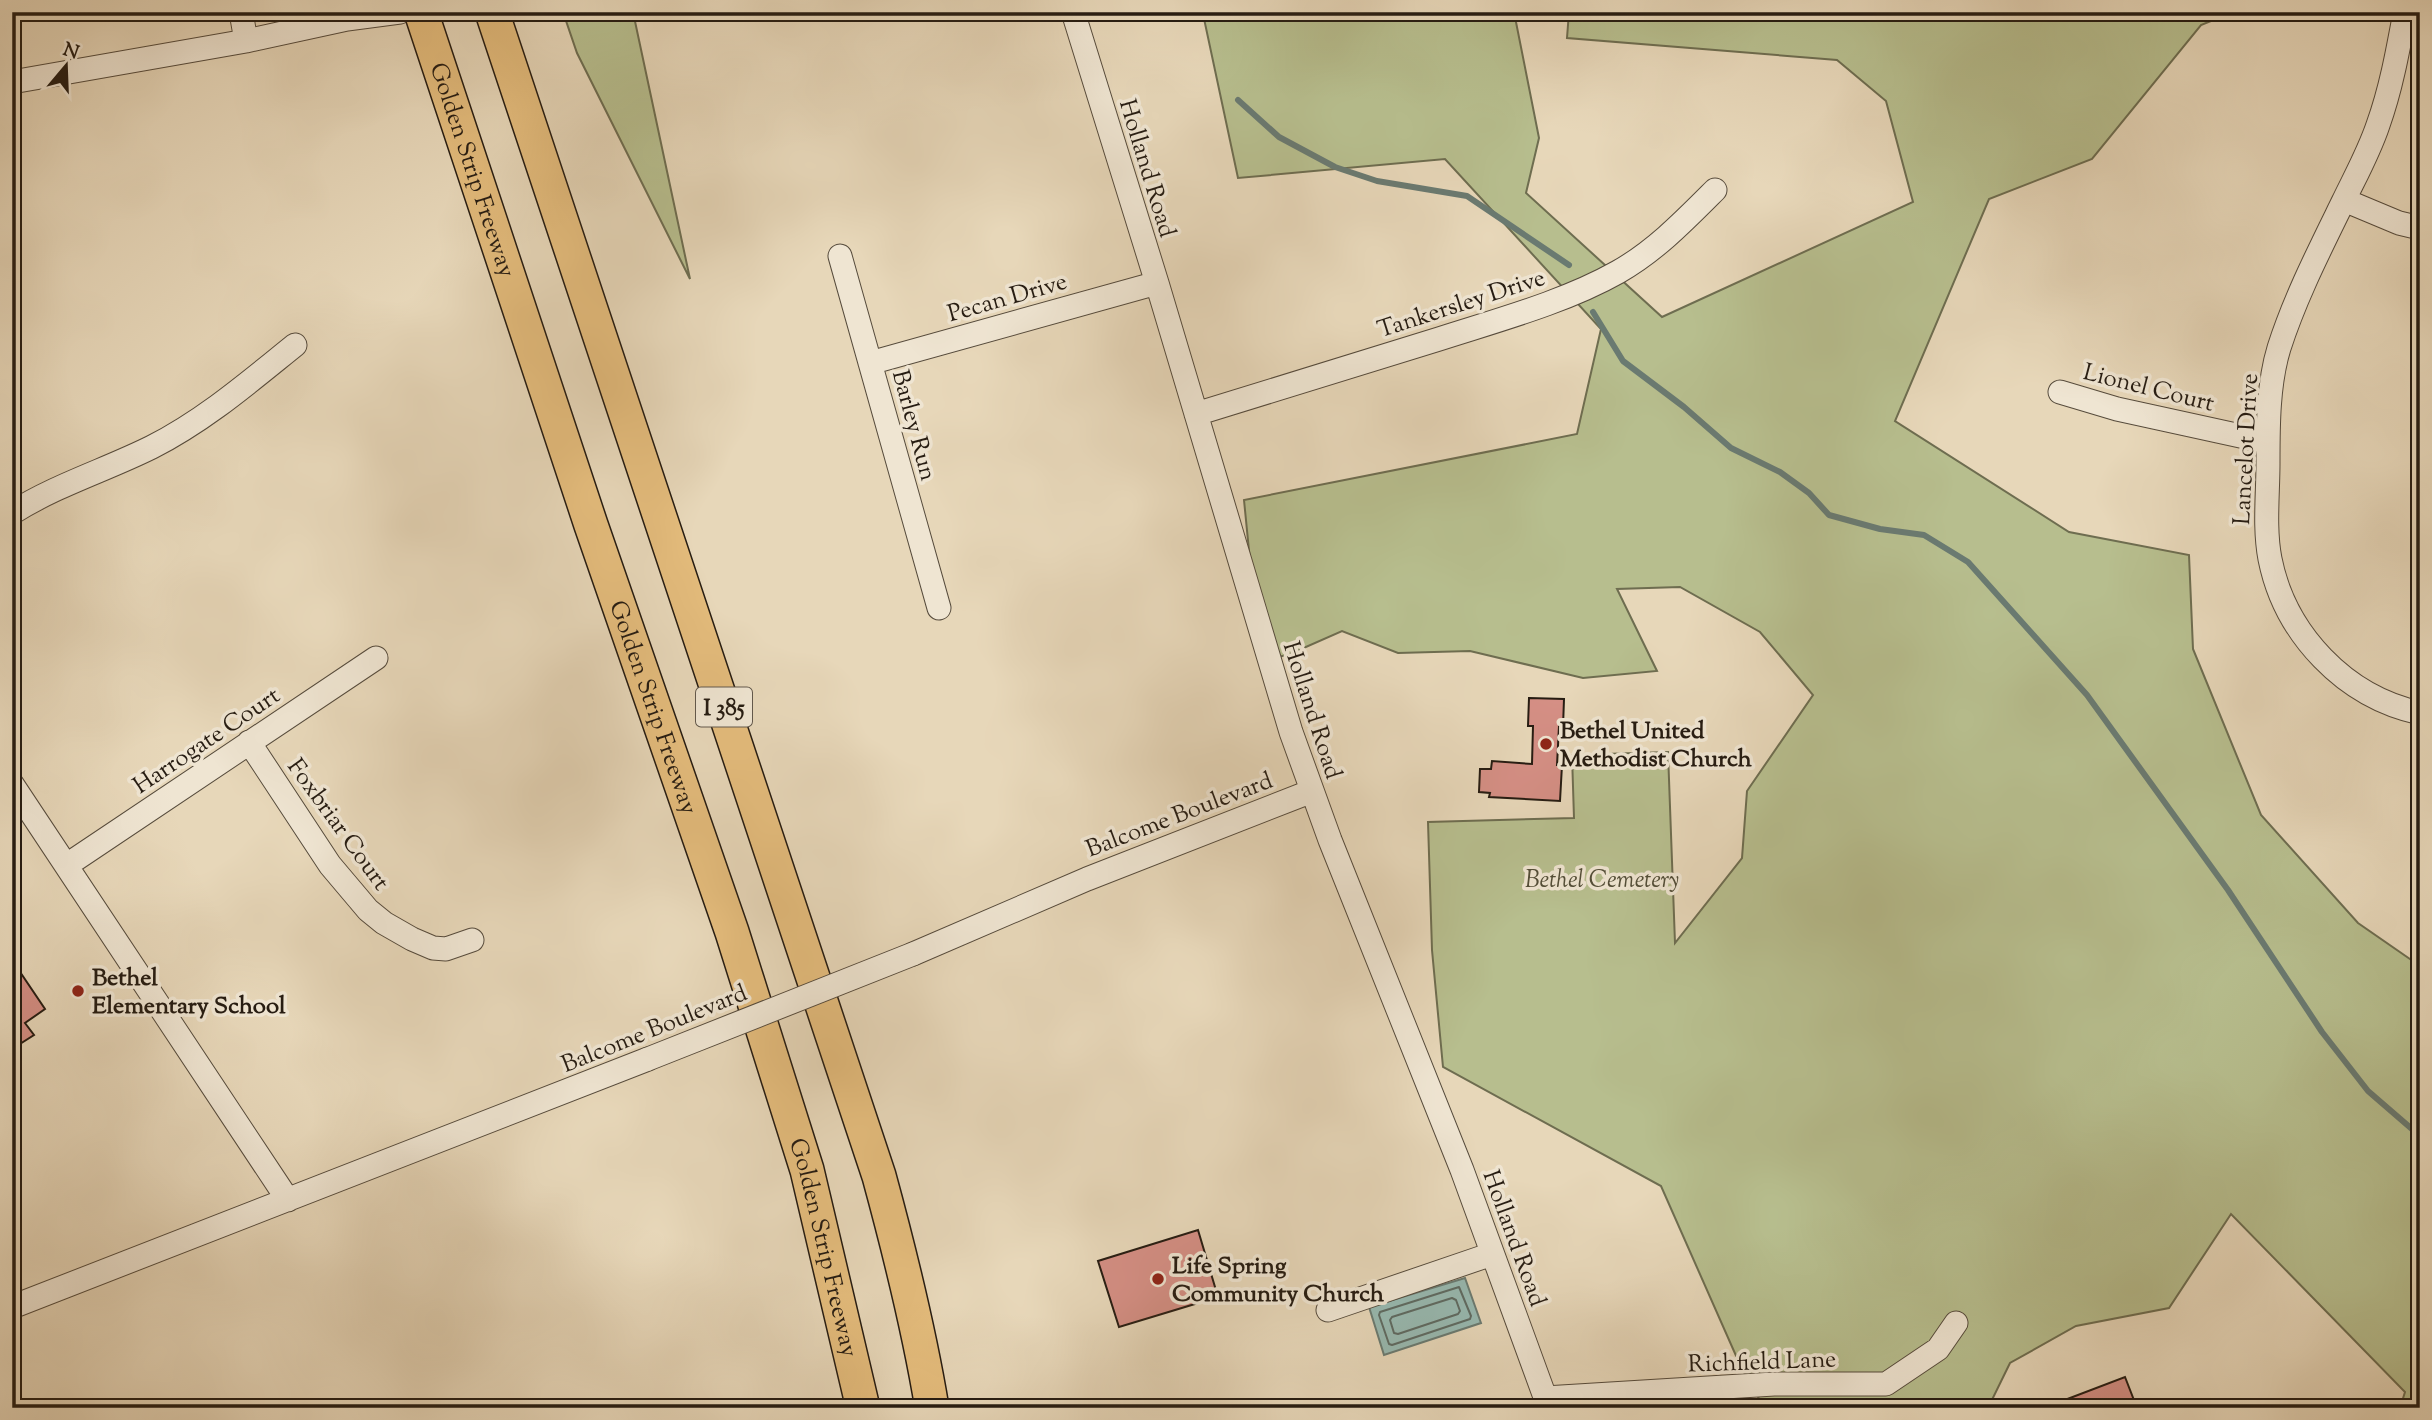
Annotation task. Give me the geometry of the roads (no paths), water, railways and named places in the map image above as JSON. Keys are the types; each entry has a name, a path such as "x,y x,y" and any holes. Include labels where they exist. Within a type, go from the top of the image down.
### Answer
{"highway":[{"name":"Golden Strip Freeway","path":"421,12 591,525 732,932 807,1170 863,1408"},
{"name":"I 385","path":"492,12 879,1176 901,1255 932,1408"}],"street":[{"path":"242,12 246,41"},
{"path":"12,82 246,41 348,19 400,12"},
{"name":"Holland Road","path":"1073,12 1157,283 1267,657 1312,791 1462,1170 1547,1403"},
{"name":"Lancelot Drive","path":"2405,12 2392,78 2379,125 2320,249 2280,347 2272,381 2268,442 2268,542 2284,604 2296,625 2322,658 2344,678 2367,693 2389,704 2420,713"},
{"name":"Tankersley Drive","path":"1196,414 1479,326 1583,289 1618,272 1651,250 1715,190"},
{"path":"2344,200 2399,223 2420,228"},
{"name":"Barley Run","path":"841,256 939,608"},
{"name":"Pecan Drive","path":"870,363 1157,283"},
{"path":"12,513 194,424 295,345"},
{"name":"Lionel Court","path":"2060,392 2117,409 2268,442"},
{"name":"Harrogate Court","path":"67,865 376,658"},
{"name":"Foxbriar Court","path":"249,742 330,865 368,910 384,923 433,948 446,949 472,940"},
{"path":"12,783 288,1200"},
{"name":"Balcome Boulevard","path":"12,1307 648,1059 912,954 1087,879 1312,791"},
{"path":"1328,1310 1492,1254"},
{"name":"Richfield Lane","path":"1547,1403 1774,1384 1886,1384 1938,1349 1956,1323"}],"water":[{"path":"1465,1278 1481,1323 1384,1355 1369,1307"}],"waterway":[{"path":"1238,100 1279,137 1335,167 1377,181 1467,196 1569,265"},
{"path":"1593,312 1623,361 1684,407 1731,448 1780,472 1809,493 1829,515 1880,529 1924,535 1968,562 2087,695 2228,890 2322,1032 2368,1091 2420,1136"}],"place":[{"name":"Bethel United Methodist Church","path":"1546,744"},
{"name":"Bethel Elementary School","path":"78,991"},
{"name":"Life Spring Community Church","path":"1158,1279"}],"park label":[{"name":"Bethel Cemetery","path":"1602,879"}]}
